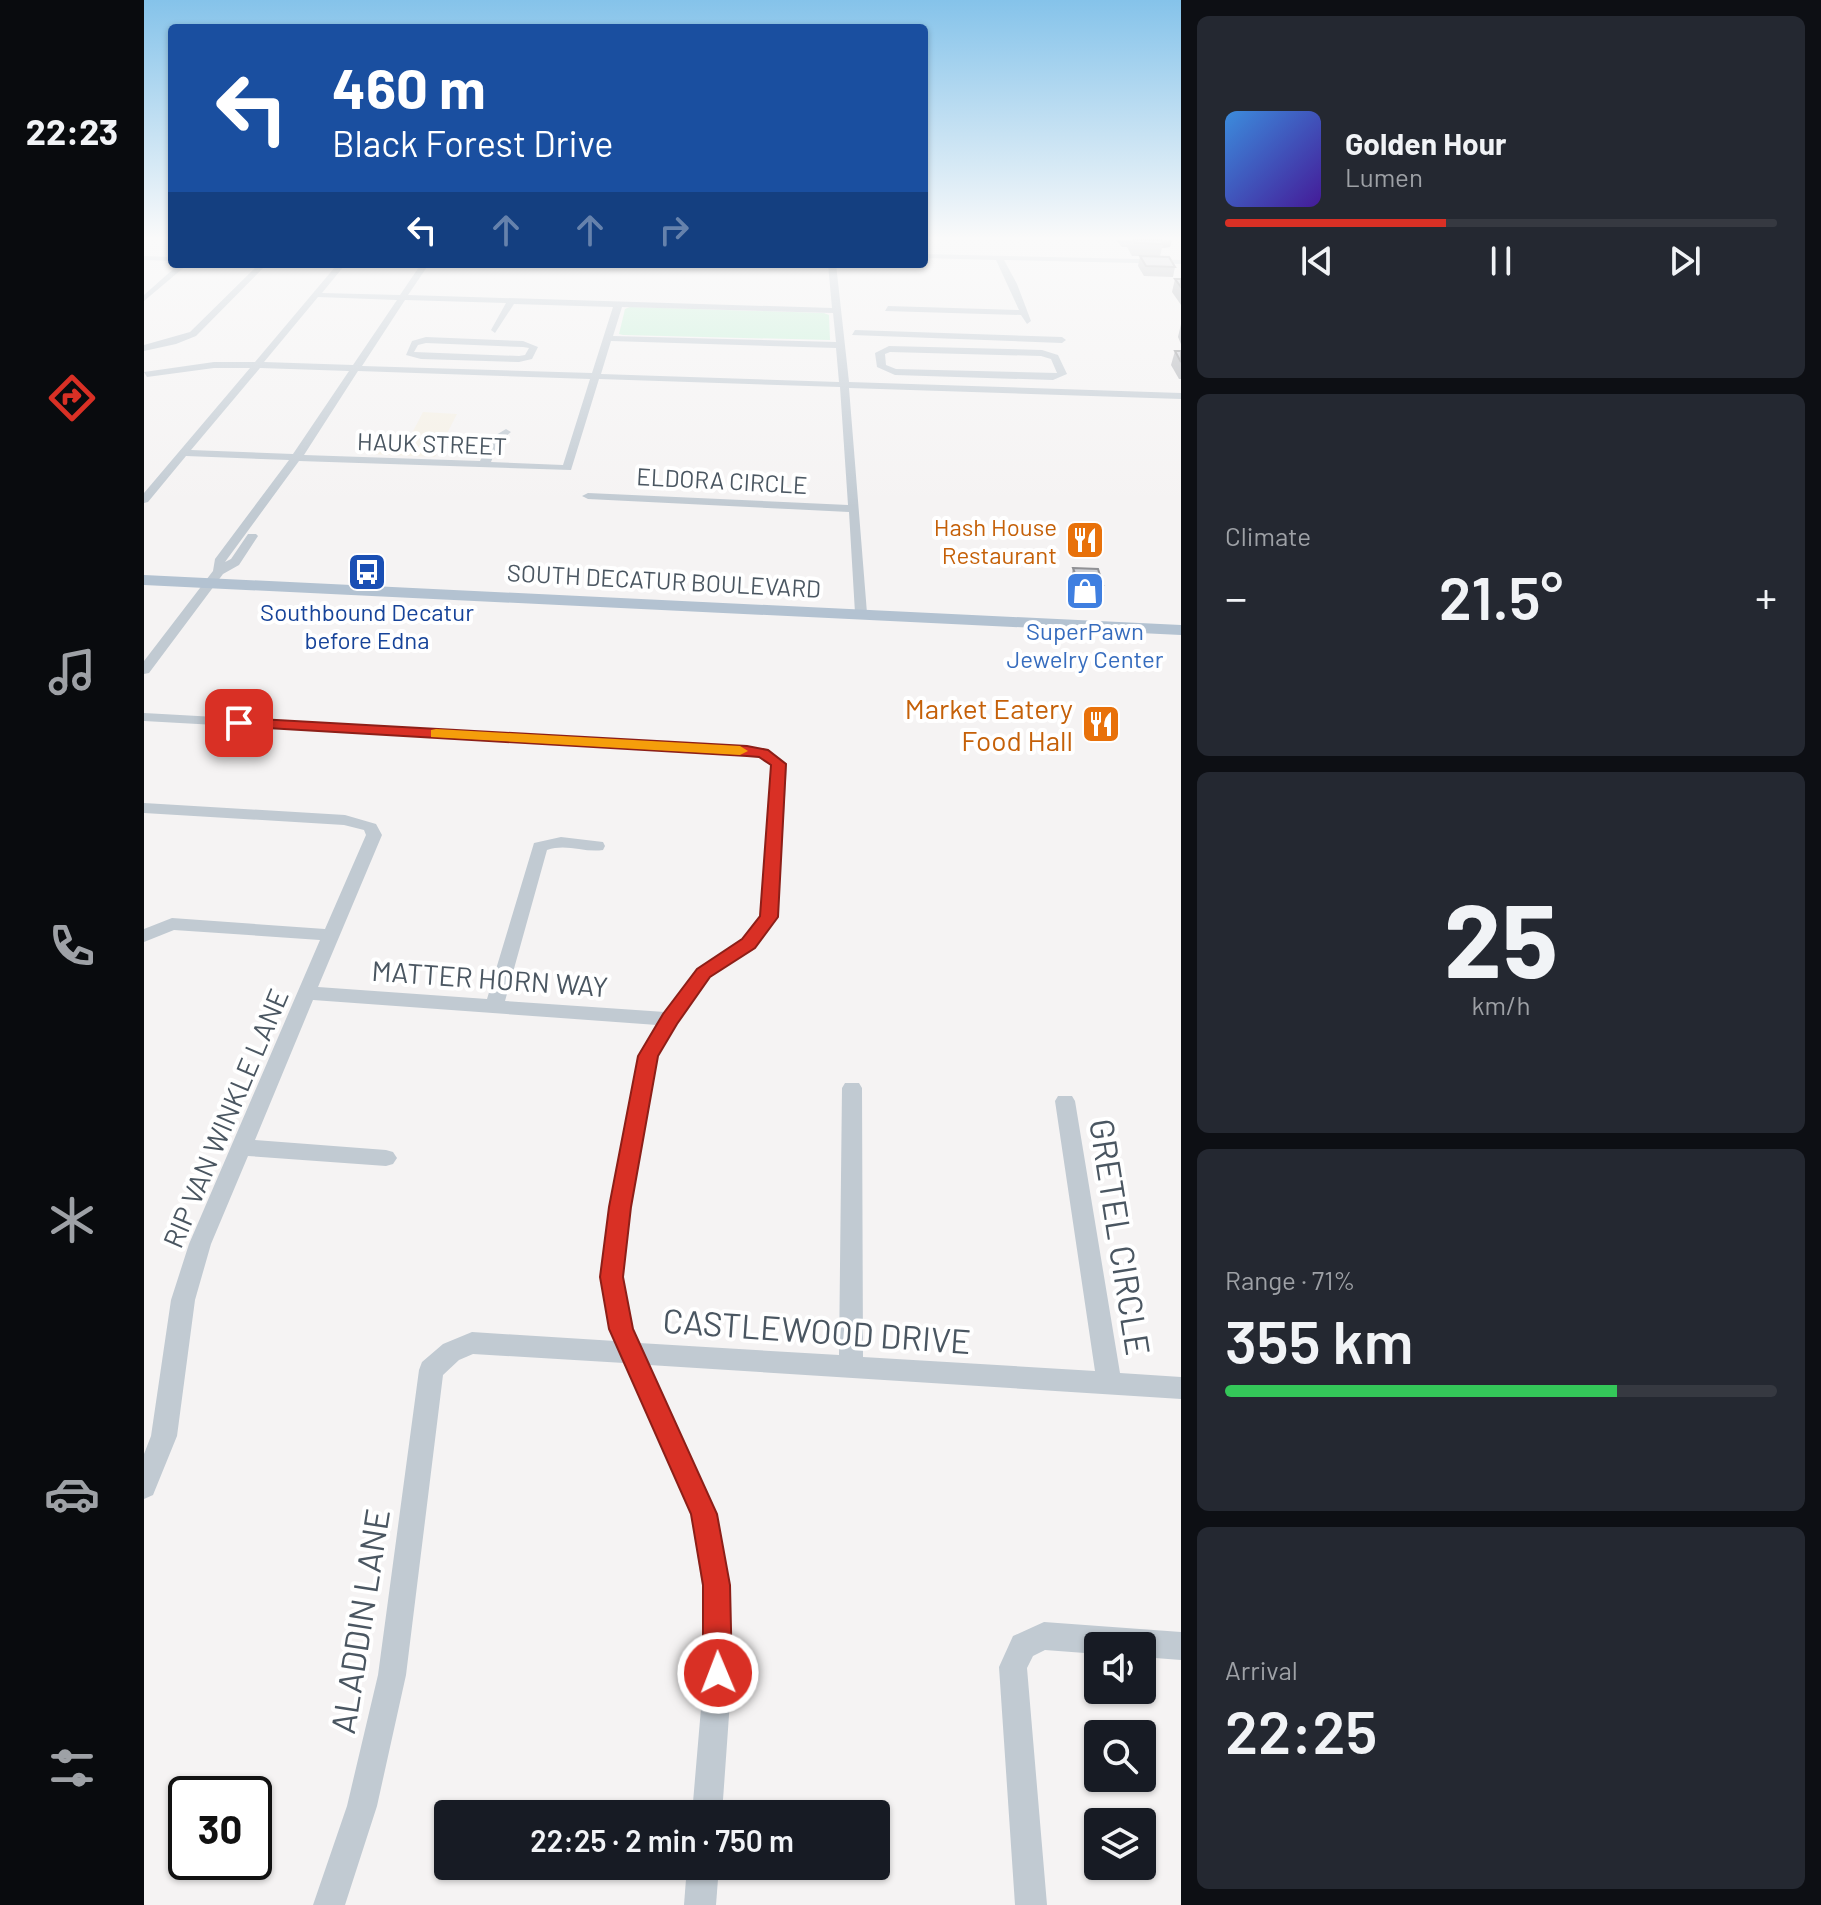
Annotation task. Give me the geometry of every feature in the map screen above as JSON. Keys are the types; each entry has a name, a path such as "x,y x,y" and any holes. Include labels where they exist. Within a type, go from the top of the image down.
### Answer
{"main road":[{"name":"SOUTH DECATUR BOULEVARD","path":"144,567 215,577 409,593 861,607"},
{"name":"SOUTH DECATUR BOULEVARD","path":"144,580 215,577 497,584 636,590 1024,616 1181,616"},
{"path":"409,593 431,588 486,589 497,584"},
{"path":"510,598 537,591 607,595 636,590"},
{"name":"SOUTH DECATUR BOULEVARD","path":"1024,616 1106,626 1181,630"},
{"path":"1106,626 1181,623"}],"street":[{"path":"144,348 173,342 198,329"},
{"path":"144,500 288,329"},
{"path":"144,670 215,577 235,562 270,506 274,491 380,329"},
{"path":"594,376 611,329"},
{"path":"838,329 861,607"},
{"path":"890,329 891,334"},
{"path":"1030,329 1032,338"},
{"path":"855,333 1062,340"},
{"path":"608,338 840,345"},
{"path":"426,340 534,347 529,357 519,359 462,358 409,353 415,343 426,340"},
{"path":"966,374 1053,377 1062,374 1055,357 1042,353 889,349 880,353 882,367 886,370 966,374 972,376 973,384 969,388"},
{"path":"452,372 462,358"},
{"path":"145,376 214,365 258,365 1181,396"},
{"name":"HAUK STREET","path":"184,453 567,468 594,376"},
{"path":"484,465 495,440 506,432"},
{"name":"ELDORA CIRCLE","path":"588,496 853,509"},
{"path":"144,717 747,751 773,757 779,764 769,917 749,943 704,973 670,1019 648,1056 620,1207 612,1277 621,1329 704,1514 716,1585 718,1673 708,1800"},
{"name":"RIP VAN WINKLE LANE","path":"144,808 345,820 370,827 374,835 200,1244 183,1300 164,1436 144,1486"},
{"path":"494,1007 540,847 553,841 597,846"},
{"path":"151,932 172,924 332,935"},
{"name":"MATTER HORN WAY","path":"307,993 670,1019"},
{"path":"851,1366 852,1088"},
{"name":"GRETEL CIRCLE","path":"1065,1101 1109,1383"},
{"path":"241,1147 386,1158"},
{"name":"CASTLEWOOD DRIVE","path":"451,1352 472,1343 1181,1388"},
{"name":"ALADDIN LANE","path":"329,1905 362,1806 392,1675 431,1370 451,1352"},
{"path":"1031,1905 1013,1667 1023,1646 1044,1636 1181,1646"},
{"path":"700,1905 702,1880"}],"green space":[{"path":"620,329 830,329 830,340 623,335 619,334"}],"sand":[{"path":"423,412 457,414 435,457 368,454 378,440 408,441"}],"building":[{"path":"1073,568 1098,569 1103,585 1079,584"}],"slow traffic":[{"path":"436,734 740,751"}],"place":[{"name":"Hash House Restaurant","path":"1085,540"},
{"name":"Southbound Decatur before Edna","path":"367,572"},
{"name":"SuperPawn Jewelry Center","path":"1085,591"},
{"name":"Market Eatery Food Hall","path":"1101,724"}],"route":[{"path":"239,723 747,751 773,757 779,764 769,917 749,943 716,962 704,973 670,1019 648,1056 620,1207 612,1277 621,1329 704,1514 716,1585 718,1673"}]}
